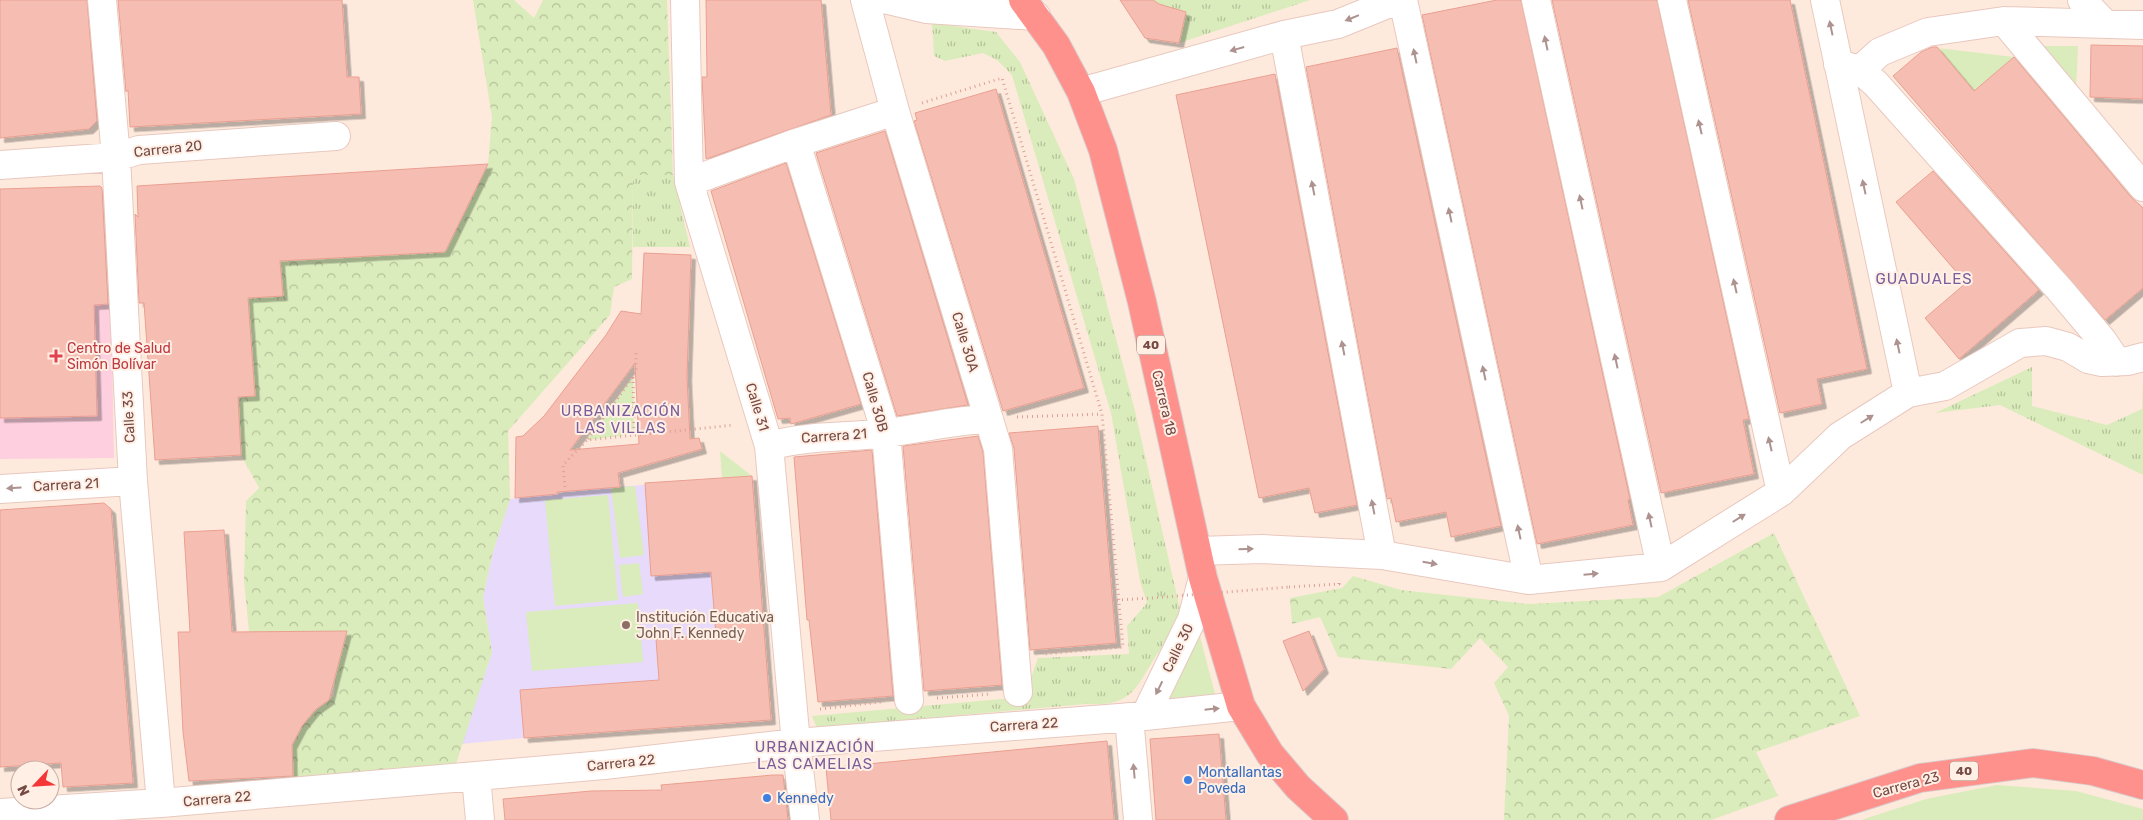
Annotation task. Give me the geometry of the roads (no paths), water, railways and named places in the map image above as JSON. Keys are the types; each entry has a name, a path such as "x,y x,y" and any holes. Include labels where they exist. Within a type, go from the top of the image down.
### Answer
{"highway":[{"name":"Carrera 18","path":"1030,8 1056,45 1081,92 1103,150 1140,292 1203,578 1241,706"},
{"name":"40","path":"1241,706 1270,754 1298,787 1334,820"},
{"name":"Carrera 23","path":"1790,820 1920,778 2034,763 2093,771 2143,785"}],"street":[{"name":"Calle 33","path":"102,0 116,157 132,481 161,804"},
{"name":"Calle 31","path":"685,0 689,182 765,434 796,743 806,820"},
{"name":"Calle 30A","path":"865,0 895,111 998,449 1018,692"},
{"path":"888,0 926,9 1030,8"},
{"path":"1081,92 1284,35 1338,24 1397,0"},
{"path":"1403,0 1529,580"},
{"path":"1536,0 1661,567"},
{"path":"1672,0 1781,492"},
{"path":"1825,0 1849,67 1908,393"},
{"path":"2082,0 2105,24"},
{"path":"1849,67 1928,32 2004,21 2143,25"},
{"path":"2004,21 2134,165 2143,186"},
{"path":"1284,35 1382,555"},
{"path":"1849,67 1876,84 2102,340 2130,359"},
{"path":"689,182 796,143 895,111"},
{"name":"Carrera 20","path":"0,166 116,157 139,150 336,136"},
{"name":"Calle 30B","path":"796,143 886,433 909,700"},
{"path":"1197,550 1262,549 1382,555 1529,580 1661,567 1781,492 1840,436 1908,393 1945,386 2020,344 2046,341 2068,346 2088,359 2102,362 2130,359"},
{"name":"Carrera 21","path":"765,434 792,439 886,433 972,420 989,420"},
{"name":"Carrera 21","path":"0,489 132,481"},
{"name":"Calle 30","path":"1137,716 1192,619 1203,578"},
{"name":"Carrera 22","path":"0,813 161,804 604,765 796,743 1241,706"},
{"path":"1137,716 1138,820"},
{"path":"476,776 480,820"}],"place":[{"name":"Centro de Salud Simón Bolívar","path":"56,356"},
{"name":"Institución Educativa John F. Kennedy","path":"626,625"},
{"name":"Montallantas Poveda","path":"1188,780"},
{"name":"Kennedy","path":"767,798"}],"district":[{"name":"GUADUALES","path":"1924,279"},
{"name":"URBANIZACIÓN LAS VILLAS","path":"621,420"},
{"name":"URBANIZACIÓN LAS CAMELIAS","path":"815,756"}]}
